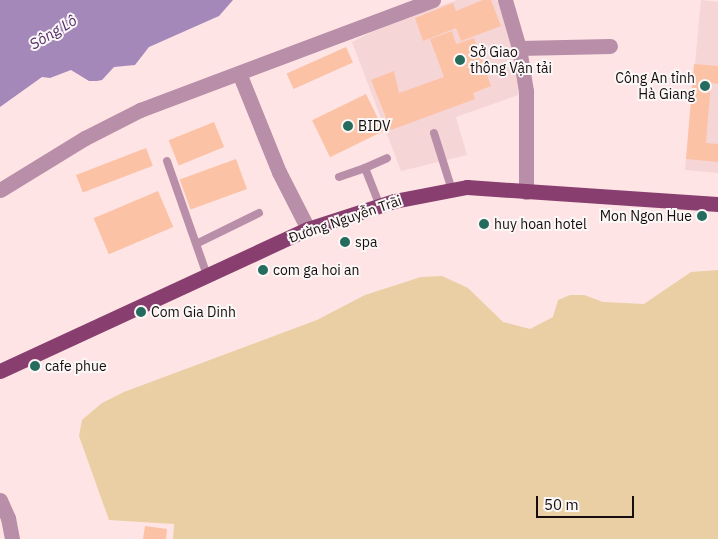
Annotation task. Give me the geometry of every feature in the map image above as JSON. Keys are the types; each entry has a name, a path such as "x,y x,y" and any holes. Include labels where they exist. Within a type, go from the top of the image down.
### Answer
{"main road":[{"name":"Đường Nguyễn Trãi","path":"0,371 308,229 380,206 467,187 718,204"}],"street":[{"path":"0,190 85,138 140,110 433,0"},
{"path":"505,0 519,48 526,91 526,192"},
{"path":"519,48 610,46"},
{"path":"239,73 279,172 308,229"},
{"path":"0,500 8,518 12,539"}],"lane":[{"path":"434,133 452,190"},
{"path":"339,177 387,158"},
{"path":"166,161 198,243 207,275"},
{"path":"365,168 380,206"},
{"path":"198,243 259,212"}],"shaded area":[{"path":"457,0 497,0 515,50 521,94 456,117 467,155 401,171 352,42 386,25"},
{"name":"Công An tỉnh Hà Giang","path":"701,0 718,2 718,173 685,170"},
{"path":"718,270 718,539 173,539 174,524 109,520 79,436 82,420 102,403 124,392 317,320 365,295 421,277 442,276 468,288 503,322 530,329 553,317 558,300 570,295 584,295 603,302 644,304 691,272"}],"water":[{"name":"Sông Lô","path":"0,0 233,0 219,16 149,47 135,65 114,67 102,80 97,81 89,81 71,70 50,78 42,77 0,107"}],"building":[{"path":"483,0 491,0 501,26 461,41 456,28 423,41 415,18 453,3 456,11"},
{"name":"Sở Giao thông Vận tải","path":"452,31 456,44 474,38 491,86 473,93 475,99 391,130 371,80 394,71 399,93 444,77 430,39"},
{"path":"346,47 353,63 294,89 287,73"},
{"path":"694,64 718,66 718,84 711,83 706,143 718,144 718,162 686,159"},
{"name":"BIDV","path":"366,94 384,131 330,157 312,120"},
{"path":"214,122 224,147 179,165 169,140"},
{"path":"146,148 153,166 83,193 76,175"},
{"path":"236,159 247,189 191,210 180,180"},
{"path":"158,191 173,227 109,254 94,218"},
{"path":"145,526 167,529 166,539 143,539"}],"place":[{"name":"Sở Giao thông Vận tải","path":"460,60"},
{"name":"Công An tỉnh Hà Giang","path":"705,86"},
{"name":"BIDV","path":"348,126"},
{"name":"Mon Ngon Hue","path":"702,216"},
{"name":"huy hoan hotel","path":"484,224"},
{"name":"spa","path":"345,242"},
{"name":"com ga hoi an","path":"263,270"},
{"name":"Com Gia Dinh","path":"141,312"},
{"name":"cafe phue","path":"35,366"}]}
